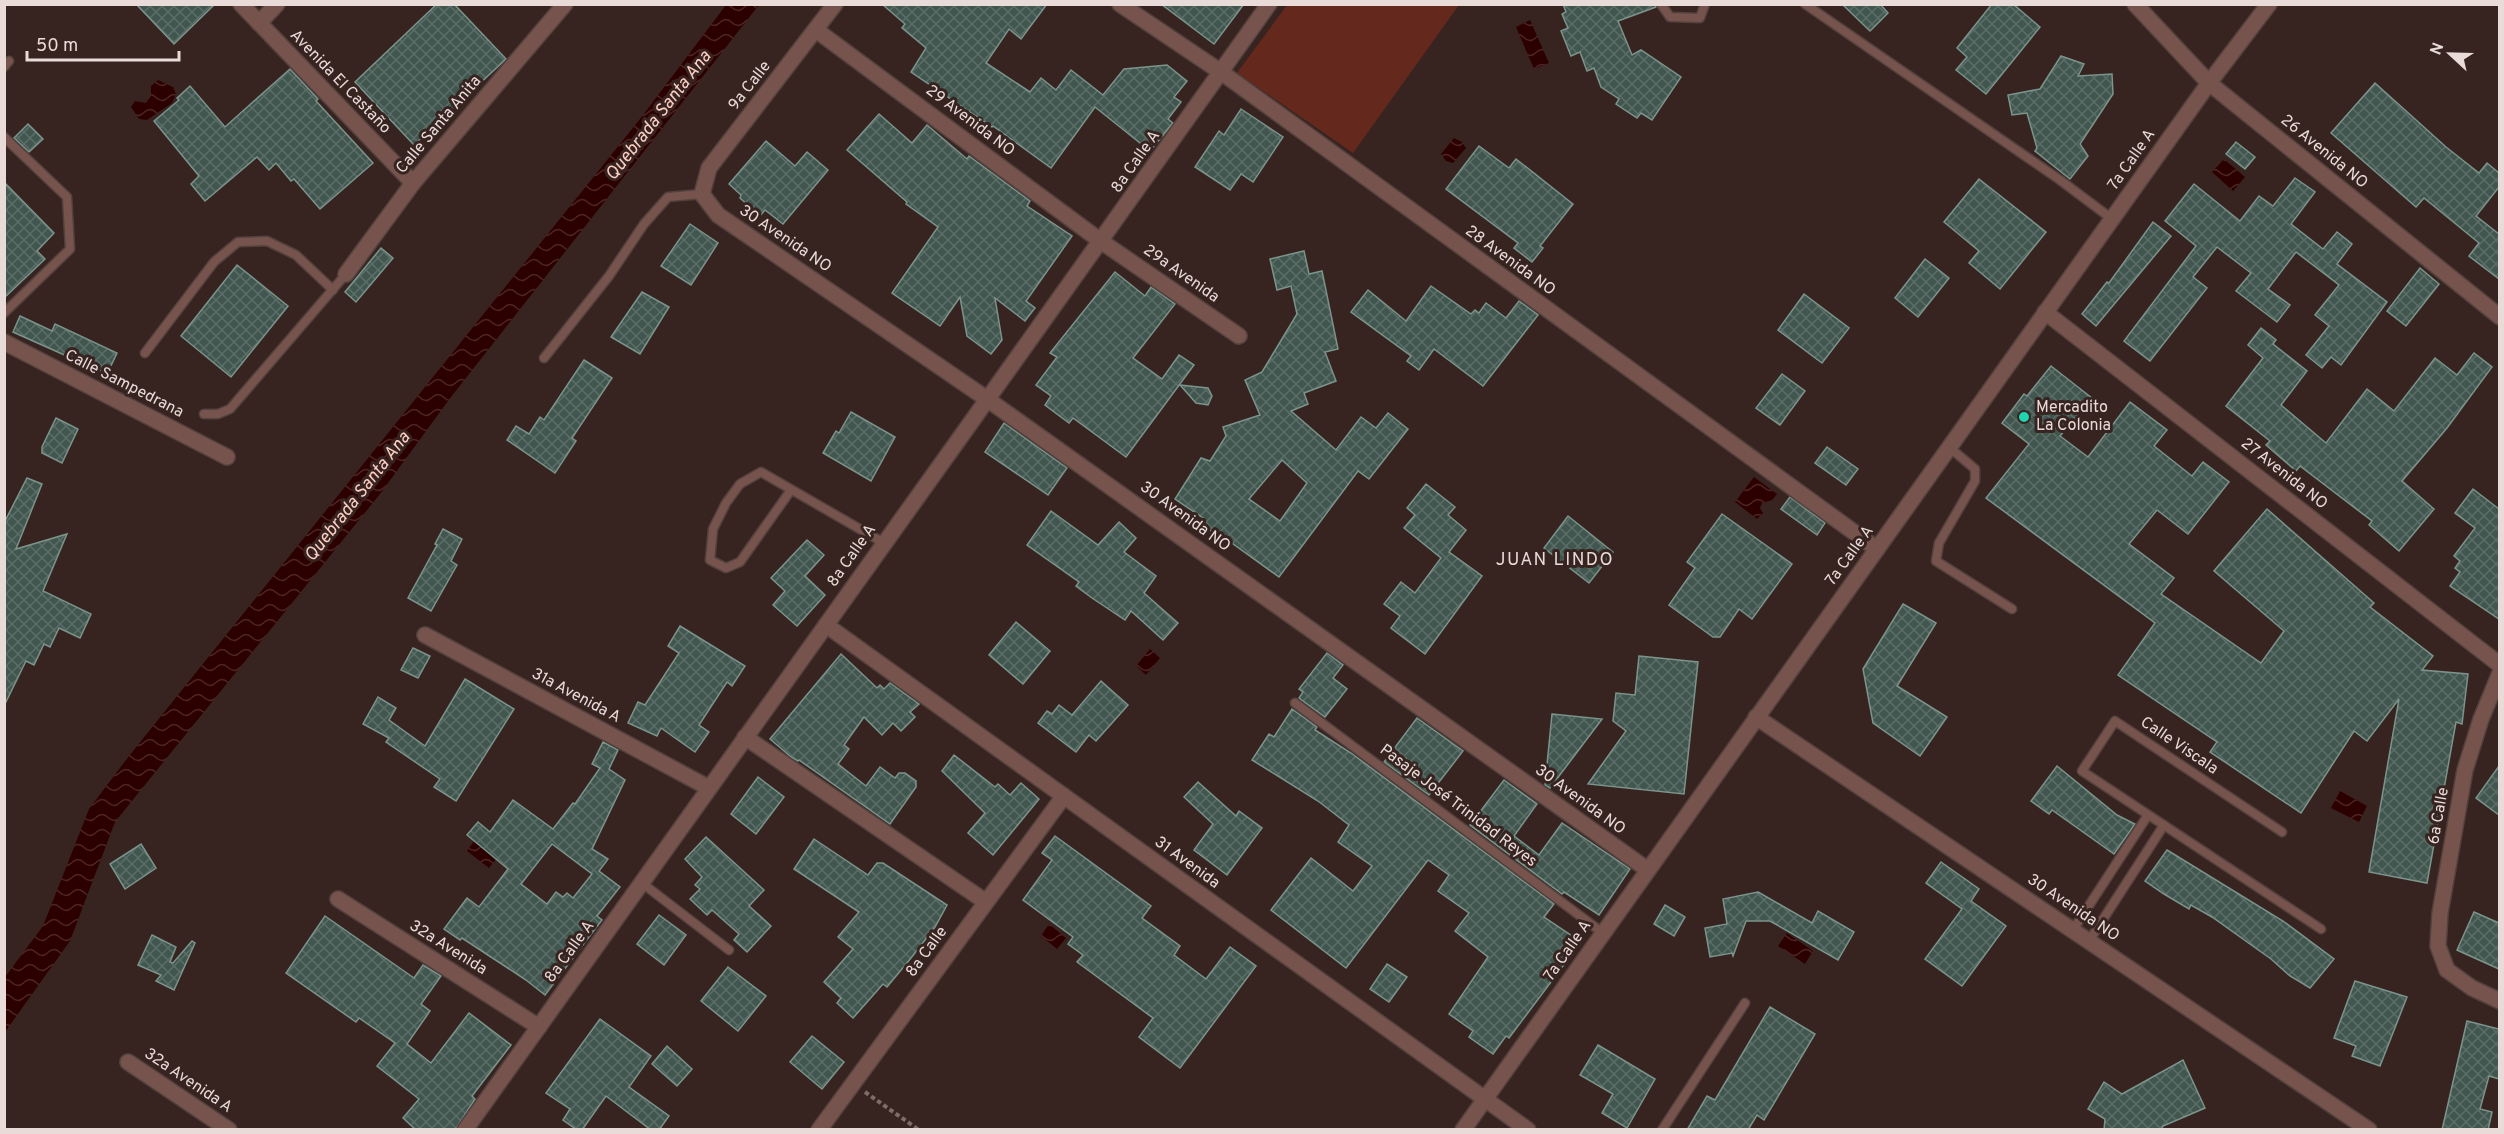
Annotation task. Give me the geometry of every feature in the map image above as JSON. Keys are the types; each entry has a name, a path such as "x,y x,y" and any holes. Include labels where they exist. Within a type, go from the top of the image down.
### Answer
{"street":[{"name":"Avenida El Castaño","path":"241,4 412,183"},
{"path":"259,23 277,4"},
{"name":"Calle Santa Anita","path":"346,274 412,183 565,4"},
{"name":"9a Calle","path":"702,194 709,168 835,4"},
{"name":"28 Avenida NO","path":"1120,4 1221,72 1877,549"},
{"name":"8a Calle A","path":"465,1130 987,399 1102,242 1269,4"},
{"name":"26 Avenida NO","path":"2135,4 2209,83 2499,317"},
{"name":"7a Calle A","path":"1463,1130 2045,312 2209,83 2269,4"},
{"name":"29 Avenida NO","path":"816,30 1102,242"},
{"name":"30 Avenida NO","path":"702,194 718,215 987,399 1648,870"},
{"name":"29a Avenida","path":"1102,242 1239,336"},
{"name":"27 Avenida NO","path":"2045,312 2499,665"},
{"name":"Calle Sampedrana","path":"4,342 227,457"},
{"name":"31 Avenida","path":"826,625 1528,1130"},
{"name":"31a Avenida A","path":"425,635 709,788"},
{"name":"6a Calle","path":"2499,673 2465,770 2442,902 2438,946 2447,970 2472,988 2499,1001"},
{"name":"30 Avenida NO","path":"1756,717 2369,1130"},
{"path":"745,737 986,902"},
{"name":"8a Calle","path":"819,1130 1064,796"},
{"name":"32a Avenida","path":"338,899 539,1027"},
{"name":"32a Avenida A","path":"128,1062 229,1130"}],"lane":[{"path":"1661,4 1670,17 1700,18 1706,4"},
{"path":"1805,4 2060,180 2112,219"},
{"path":"4,137 67,197 70,249 4,313"},
{"path":"544,358 609,276 644,224 668,196 702,194"},
{"path":"145,353 214,262 238,242 267,240 296,255 333,291"},
{"path":"204,414 218,414 230,409 346,274"},
{"path":"1949,447 1975,469 1975,481 1938,543 1936,561 2012,609"},
{"path":"791,490 740,562 726,568 710,560 713,529 726,503 740,484 761,472 884,543"},
{"name":"Pasaje José Trinidad Reyes","path":"1295,703 1603,933"},
{"name":"Calle Viscala","path":"2283,832 2115,721 2082,771 2321,929"},
{"path":"2073,930 2148,814"},
{"path":"2089,941 2164,825"},
{"path":"642,883 729,950"},
{"path":"1662,1130 1745,1003"}],"path":[{"path":"853,1084 919,1130"}],"shaded area":[{"path":"1287,5 1459,5 1353,153 1237,73"}],"water":[{"name":"Quebrada Santa Ana","path":"726,5 759,5 451,397 380,494 115,822 70,941 5,1032 5,977 43,926 89,809 129,756 640,119"},
{"path":"1530,20 1549,63 1534,69 1516,27"},
{"path":"158,80 173,87 176,94 172,103 147,120 139,119 131,107 135,101 146,103 151,96 151,86"},
{"path":"1454,138 1462,142 1466,148 1453,163 1446,161 1441,154"},
{"path":"2224,159 2245,177 2233,191 2212,172"},
{"path":"1754,477 1777,494 1772,500 1762,503 1760,508 1763,513 1757,519 1735,502"},
{"path":"1150,649 1160,658 1146,675 1136,666"},
{"path":"2340,791 2367,806 2359,822 2331,808"},
{"path":"474,841 496,859 489,868 467,851"},
{"path":"1049,924 1066,938 1057,949 1041,936"},
{"path":"1787,933 1813,951 1805,964 1778,946"}],"building":[{"path":"136,4 215,4 174,44"},
{"path":"437,4 454,4 506,59 414,145 355,82"},
{"path":"882,4 1047,4 1021,39 1009,29 986,63 1030,92 1041,78 1056,90 1071,70 1103,95 1124,69 1167,65 1187,81 1174,97 1181,102 1168,119 1173,123 1150,151 1095,107 1051,168 993,126 911,72 926,48 902,28 905,24"},
{"path":"1161,4 1244,4 1214,44"},
{"path":"1563,4 1655,4 1656,7 1618,21 1632,55 1641,50 1681,77 1652,120 1641,113 1637,118 1616,104 1619,99 1601,87 1594,68 1587,71 1580,52 1571,56 1561,31 1568,28 1562,14 1566,12"},
{"path":"1842,4 1880,4 1888,13 1870,31"},
{"path":"1992,4 2013,4 2040,27 1986,94 1956,70 1967,57 1957,48"},
{"path":"2061,56 2084,64 2078,76 2112,74 2113,94 2080,144 2088,156 2070,179 2035,151 2037,148 2027,113 2012,115 2008,95 2040,89"},
{"path":"290,69 373,163 320,209 294,179 291,181 276,163 269,170 257,157 205,201 191,184 199,176 154,121 179,100 177,98 190,86 225,127"},
{"path":"2375,83 2446,147 2479,173 2487,163 2499,173 2499,187 2476,216 2499,234 2499,279 2469,256 2479,243 2424,198 2416,207 2331,133"},
{"path":"1241,109 1283,137 1253,182 1241,174 1230,190 1195,167 1219,131 1224,135"},
{"path":"879,114 912,143 927,125 967,159 969,156 1030,201 1027,206 1072,236 1026,301 1035,308 1025,321 995,298 1002,340 991,354 967,336 960,297 940,326 892,293 938,227 906,204 907,202 847,150"},
{"path":"28,124 43,139 29,152 14,138"},
{"path":"766,141 795,166 807,152 828,170 783,224 765,210 760,216 740,198 741,195 729,184"},
{"path":"2236,142 2255,157 2245,169 2226,154"},
{"path":"1479,146 1509,168 1516,159 1573,204 1540,246 1543,248 1532,262 1514,248 1518,243 1446,189"},
{"path":"2295,178 2315,192 2291,224 2323,249 2337,232 2352,244 2337,264 2387,302 2341,365 2331,357 2322,368 2306,355 2329,326 2315,315 2339,285 2296,252 2268,289 2290,305 2277,322 2236,291 2251,273 2217,247 2193,277 2207,288 2150,361 2124,341 2196,246 2165,221 2194,184 2240,221 2259,196 2273,206"},
{"path":"1979,179 2046,232 2000,289 1969,263 1979,251 1944,222"},
{"path":"4,182 54,233 37,251 45,259 4,298"},
{"path":"2153,222 2171,236 2096,326 2082,314 2107,282 2109,283"},
{"path":"690,224 718,243 691,285 661,266"},
{"path":"381,248 393,258 356,302 345,292"},
{"path":"1304,251 1309,274 1322,271 1338,349 1325,352 1336,381 1304,393 1308,404 1291,411 1336,450 1361,417 1376,428 1388,413 1408,429 1369,479 1358,471 1279,577 1222,536 1221,538 1199,523 1203,518 1175,499 1201,458 1210,461 1226,436 1223,427 1260,415 1245,380 1262,372 1297,314 1291,286 1277,290 1270,259","holes":["1282,460 1307,483 1280,521 1249,499"]},
{"path":"1925,259 1949,278 1918,317 1895,298"},
{"path":"237,265 288,306 231,377 181,336"},
{"path":"2420,268 2439,284 2406,326 2387,311"},
{"path":"1115,272 1145,296 1151,287 1175,304 1133,358 1162,379 1179,355 1194,365 1126,457 1073,418 1069,423 1045,405 1051,396 1036,385 1057,357 1050,353"},
{"path":"1431,286 1471,314 1475,310 1479,313 1486,303 1506,318 1519,301 1538,315 1483,386 1434,349 1419,370 1407,361 1411,356 1351,312 1368,290 1406,321"},
{"path":"642,292 669,307 640,354 611,337"},
{"path":"1804,294 1849,328 1822,363 1778,330"},
{"path":"20,316 52,331 55,324 117,353 107,374 13,332"},
{"path":"2261,328 2276,340 2273,344 2307,371 2281,405 2326,443 2367,389 2394,411 2435,358 2457,375 2474,353 2492,367 2447,428 2402,481 2434,509 2399,551 2369,525 2372,521 2300,466 2296,471 2266,445 2270,441 2226,406 2263,358 2248,345"},
{"path":"584,360 612,378 572,438 576,441 555,473 507,440 516,426 529,434 540,417 544,420"},
{"path":"2051,366 2092,398 2060,436 2088,457 2130,402 2167,430 2154,446 2192,476 2203,462 2229,482 2188,534 2157,510 2129,544 2174,578 2161,594 2261,663 2284,631 2214,571 2267,509 2374,603 2370,607 2433,656 2422,670 2468,674 2462,724 2456,722 2427,883 2369,872 2399,699 2367,741 2354,731 2301,813 2210,752 2217,742 2118,675 2155,623 1986,498 2029,444 2002,423 2024,394 2027,396"},
{"path":"1782,374 1805,391 1780,425 1756,408"},
{"path":"1180,385 1208,388 1212,396 1208,405 1196,403"},
{"path":"851,412 895,437 871,481 823,453 836,431 839,433"},
{"path":"56,418 78,429 62,463 42,453 42,447"},
{"path":"1004,423 1067,468 1048,495 985,452"},
{"path":"1827,447 1858,469 1846,485 1815,463"},
{"path":"27,478 42,484 16,549 67,534 43,591 91,614 80,638 59,628 50,647 44,644 34,665 26,661 4,706 4,523"},
{"path":"1426,484 1455,507 1448,515 1466,530 1449,552 1482,576 1425,654 1391,628 1400,616 1384,604 1401,582 1415,593 1441,558 1404,528 1415,515 1407,508"},
{"path":"2473,489 2499,509 2499,619 2450,586 2460,572 2455,568 2460,561 2454,556 2475,528 2455,513"},
{"path":"1790,497 1825,523 1817,535 1781,509"},
{"path":"1051,511 1098,545 1119,522 1136,538 1124,552 1156,576 1144,593 1178,623 1163,640 1131,611 1125,620 1092,598 1076,586 1079,582 1027,545"},
{"path":"1722,514 1792,564 1752,619 1739,609 1720,637 1713,637 1669,605 1695,568 1687,562"},
{"path":"1568,516 1613,552 1589,583 1544,548"},
{"path":"443,529 462,539 451,561 457,565 431,611 408,598 437,545 435,544"},
{"path":"807,540 824,555 805,576 825,595 797,626 773,605 785,591 771,578"},
{"path":"1903,604 1936,623 1897,686 1947,717 1920,756 1873,723 1863,669"},
{"path":"1016,622 1050,651 1023,684 989,655"},
{"path":"680,626 745,666 732,686 727,682 699,725 709,732 695,752 661,728 657,736 628,723 638,702 645,705 679,653 668,646"},
{"path":"413,648 430,656 418,678 401,670"},
{"path":"1327,653 1343,665 1333,678 1347,689 1325,717 1299,698 1303,692 1299,689"},
{"path":"841,654 877,688 880,685 884,689 890,683 919,704 910,712 915,717 901,731 893,723 882,735 864,717 844,745 849,749 838,764 866,786 880,767 895,778 899,773 905,773 916,781 916,787 890,824 799,760 791,757 770,739"},
{"path":"1639,656 1698,662 1684,794 1588,784 1626,731 1613,721 1616,693 1635,695"},
{"path":"465,679 514,709 456,801 434,787 440,779 386,742 389,738 363,724 378,697 396,708 389,720 425,746"},
{"path":"1101,681 1128,705 1096,741 1089,735 1076,752 1038,723 1047,711 1052,714 1059,705 1072,715"},
{"path":"1292,709 1317,727 1315,730 1351,753 1554,904 1544,917 1581,942 1509,1038 1506,1036 1493,1054 1469,1037 1473,1031 1449,1014 1488,957 1455,931 1469,913 1438,891 1449,875 1428,860 1346,968 1271,910 1311,858 1353,891 1372,866 1338,842 1349,825 1318,801 1252,760 1269,734 1274,737"},
{"path":"1552,714 1602,719 1550,788 1545,785"},
{"path":"1417,718 1463,751 1429,795 1384,762"},
{"path":"603,742 618,750 609,769 625,780 592,849 608,859 599,871 620,887 597,916 602,920 545,995 462,938 460,940 444,929 467,898 479,907 508,869 467,835 478,822 490,832 513,800 553,829 573,803 575,804 600,768 592,764","holes":["552,844 592,874 573,898 567,893 563,897 556,892 547,904 521,884"]},
{"path":"954,755 995,787 998,784 1010,795 1021,783 1039,799 993,855 968,833 985,813 942,771"},
{"path":"2057,766 2117,815 2135,824 2114,854 2052,810 2049,814 2031,801"},
{"path":"2499,766 2499,815 2476,798"},
{"path":"758,777 784,797 756,834 731,814"},
{"path":"1504,780 1537,804 1514,836 1539,855 1562,823 1630,869 1599,915 1564,892 1562,894 1470,825"},
{"path":"1198,782 1236,816 1239,811 1262,828 1227,875 1194,850 1213,824 1184,797"},
{"path":"1055,836 1151,906 1142,918 1180,946 1174,955 1206,979 1230,947 1256,966 1180,1068 1139,1037 1153,1018 1077,962 1083,955 1068,944 1073,937 1023,900 1052,860 1042,853"},
{"path":"706,837 764,890 749,906 771,926 747,952 734,940 739,934 712,910 707,915 690,899 700,889 695,885 702,877 685,859"},
{"path":"814,839 868,875 877,863 883,863 947,905 935,927 887,987 883,984 853,1018 837,1003 841,998 824,982 853,949 838,937 859,912 794,869"},
{"path":"141,844 156,868 125,889 110,864"},
{"path":"2167,850 2283,921 2334,959 2310,988 2290,976 2271,959 2212,917 2191,905 2189,909 2164,894 2145,881"},
{"path":"1941,862 1979,889 1971,901 2006,926 1962,986 1925,959 1962,909 1926,883"},
{"path":"1758,892 1812,923 1818,911 1854,932 1838,960 1770,921 1746,921 1733,956 1732,953 1710,957 1705,928 1727,924 1723,899"},
{"path":"1665,905 1685,917 1674,936 1654,924"},
{"path":"2474,912 2499,923 2499,969 2457,950"},
{"path":"659,915 686,935 664,965 637,944"},
{"path":"325,916 414,978 423,965 441,976 421,1004 430,1011 407,1044 431,1063 469,1013 511,1045 472,1096 475,1099 455,1130 416,1130 403,1118 419,1099 377,1066 395,1043 359,1018 356,1022 286,973"},
{"path":"152,935 176,947 170,962 173,963 192,941 195,943 174,990 156,981 161,975 138,965"},
{"path":"1387,964 1407,977 1389,1002 1370,989"},
{"path":"728,967 766,996 738,1031 701,1001"},
{"path":"2355,981 2407,997 2380,1066 2352,1056 2356,1046 2334,1038"},
{"path":"1770,1007 1815,1034 1764,1120 1757,1115 1748,1130 1687,1130 1707,1096 1715,1100"},
{"path":"600,1019 651,1056 629,1087 669,1116 659,1130 651,1130 606,1096 582,1130 577,1130 563,1120 570,1109 546,1093"},
{"path":"2467,1021 2499,1029 2499,1079 2489,1076 2480,1109 2492,1112 2488,1130 2442,1130"},
{"path":"812,1036 844,1062 822,1089 790,1062"},
{"path":"1598,1045 1655,1079 1627,1128 1602,1113 1613,1094 1580,1075"},
{"path":"667,1046 692,1069 677,1086 652,1064"},
{"path":"2183,1060 2205,1108 2163,1126 2161,1130 2104,1130 2105,1119 2088,1109 2104,1082 2122,1094"}],"place":[{"name":"Mercadito La Colonia","path":"2024,417"}],"district":[{"name":"JUAN LINDO","path":"1555,560"}]}
